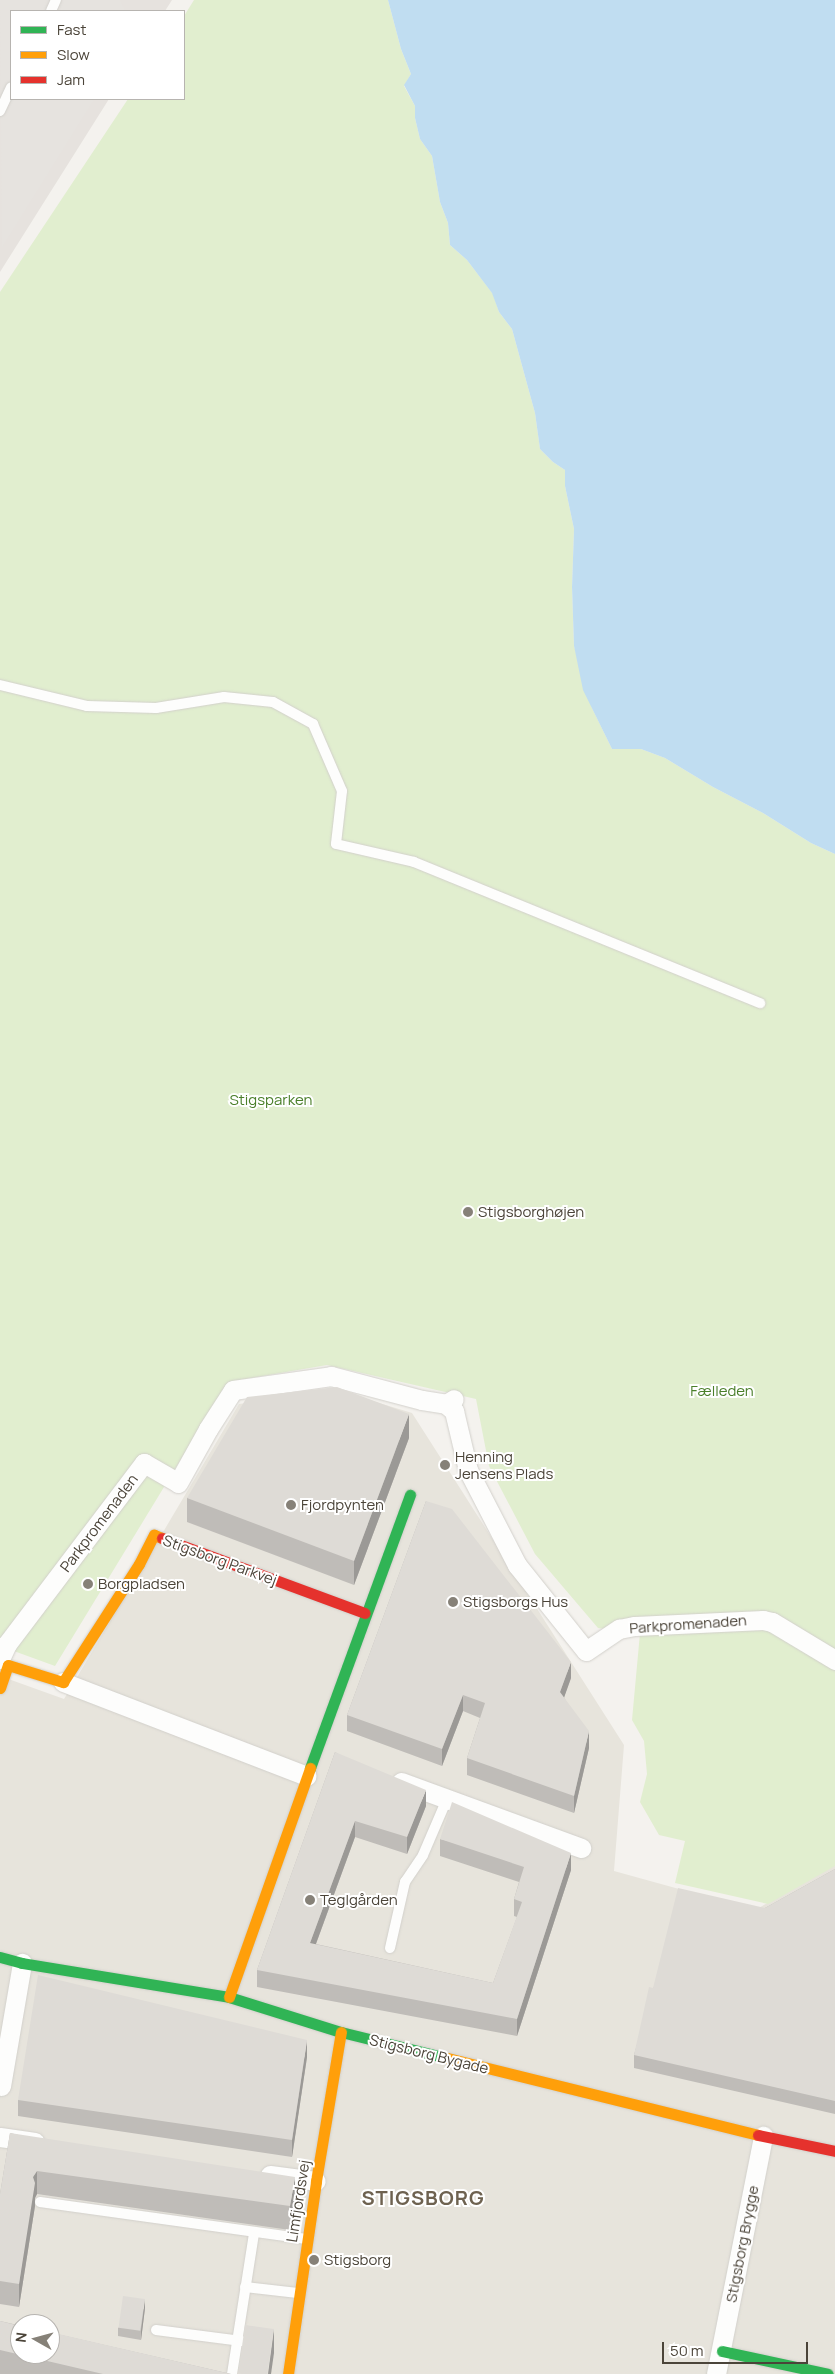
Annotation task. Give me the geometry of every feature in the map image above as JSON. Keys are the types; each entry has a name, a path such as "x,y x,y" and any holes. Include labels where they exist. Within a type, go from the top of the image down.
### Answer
{"street":[{"name":"Parkpromenaden","path":"3,1662 7,1644 144,1463 178,1482 233,1390 330,1376 450,1402 454,1411 468,1470 518,1565 586,1651 620,1629 627,1627 763,1620 772,1622 835,1660"},
{"path":"229,1997 306,1776 410,1495"},
{"name":"Stigsborg Parkvej","path":"62,1682 138,1564 154,1535 365,1613"},
{"path":"0,1688 3,1662 62,1682 306,1776"},
{"path":"316,1749 334,1756"},
{"path":"388,1776 581,1848"},
{"name":"Stigsborg Bygade","path":"0,1956 22,1963 229,1997 342,2032 763,2136 835,2151"},
{"path":"1,2086 22,1963"},
{"name":"Limfjordsvej","path":"288,2374 287,2348 300,2293 316,2181 342,2032"},
{"name":"Stigsborg Brygge","path":"716,2374 763,2136"},
{"path":"0,2137 49,2144"},
{"path":"256,2173 316,2181"},
{"path":"722,2351 828,2374"}],"lane":[{"path":"0,111 10,89"},
{"path":"0,685 87,706 156,708 224,697 273,702 312,724 316,732 342,791 336,844 414,862 760,1003"},
{"path":"390,1948 405,1882 423,1855 447,1799"},
{"path":"40,2202 307,2239"},
{"path":"232,2374 254,2233"},
{"path":"245,2287 300,2293"},
{"path":"156,2330 255,2343"}],"shaded area":[{"path":"0,0 172,0 166,10 10,10 10,100 108,100 0,272"},
{"path":"0,0 120,0 125,10 10,10 10,100 93,100 2,247"},
{"path":"340,1391 412,1413 624,1745 614,1871 755,1910 835,1865 835,2374 0,2374 0,1676 64,1699 239,1404"}],"green space":[{"path":"194,0 388,0 401,49 411,74 404,86 415,106 415,118 420,139 432,156 440,202 448,223 450,245 467,260 493,294 499,312 512,329 535,413 540,449 553,462 565,470 565,486 574,529 572,587 574,646 592,708 612,749 641,749 665,758 713,787 763,813 811,843 835,854 835,1866 768,1904 675,1883 685,1841 659,1835 640,1802 647,1774 644,1741 632,1720 640,1633 598,1628 535,1554 489,1466 476,1399 327,1365 228,1382 55,1666 0,1646 0,292 127,100 185,100 185,14"}],"water":[{"path":"388,0 835,0 835,854 811,843 763,813 713,787 665,758 641,749 612,749 583,690 574,646 572,587 574,529 565,486 565,470 553,462 540,449 535,413 512,329 499,312 492,293 467,260 450,245 448,223 440,202 432,156 420,139 415,118 415,106 404,85 411,74 401,49"}],"building":[{"name":"Fjordpynten","path":"337,1387 409,1414 354,1561 187,1498 247,1397"},
{"name":"Stigsborgs Hus","path":"426,1501 452,1509 571,1662 560,1692 589,1731 574,1796 467,1758 485,1703 463,1695 442,1749 347,1715"},
{"name":"Teglgården","path":"335,1752 426,1790 407,1837 355,1821 310,1943 493,1983 522,1902 514,1899 524,1867 440,1839 452,1802 571,1853 517,2019 257,1970"},
{"path":"835,1869 835,2101 634,2055 649,1987 653,1988 678,1888 765,1908"},
{"path":"38,1975 307,2040 292,2140 18,2100"},
{"path":"10,2133 295,2177 290,2206 37,2171 33,2177 35,2183 19,2284 0,2281 0,2194"},
{"path":"123,2296 145,2299 140,2331 119,2328"},
{"path":"0,2321 10,2324 10,2352 0,2350"},
{"path":"245,2325 274,2329 267,2374 238,2374"},
{"path":"60,2334 231,2374 103,2374 60,2364"}],"traffic: fast":[{"path":"310,1768 410,1495"},
{"path":"0,1957 22,1963 229,1997 341,2032 447,2058"},
{"path":"722,2351 828,2374"}],"traffic: slow":[{"path":"0,1688 8,1665 63,1682 139,1564 154,1535 162,1538"},
{"path":"229,1997 310,1768"},
{"path":"288,2374 316,2181 341,2032"},
{"path":"447,2058 758,2135"}],"traffic: jam":[{"path":"162,1538 365,1613"},
{"path":"758,2135 835,2151"}],"place":[{"name":"Stigsborghøjen","path":"468,1212"},
{"name":"Henning Jensens Plads","path":"445,1465"},
{"name":"Fjordpynten","path":"291,1505"},
{"name":"Borgpladsen","path":"88,1584"},
{"name":"Stigsborgs Hus","path":"453,1602"},
{"name":"Teglgården","path":"310,1900"},
{"name":"Stigsborg","path":"314,2260"}],"district":[{"name":"STIGSBORG","path":"423,2197"}],"park label":[{"name":"Stigsparken","path":"271,1100"},
{"name":"Fælleden","path":"722,1391"}]}
